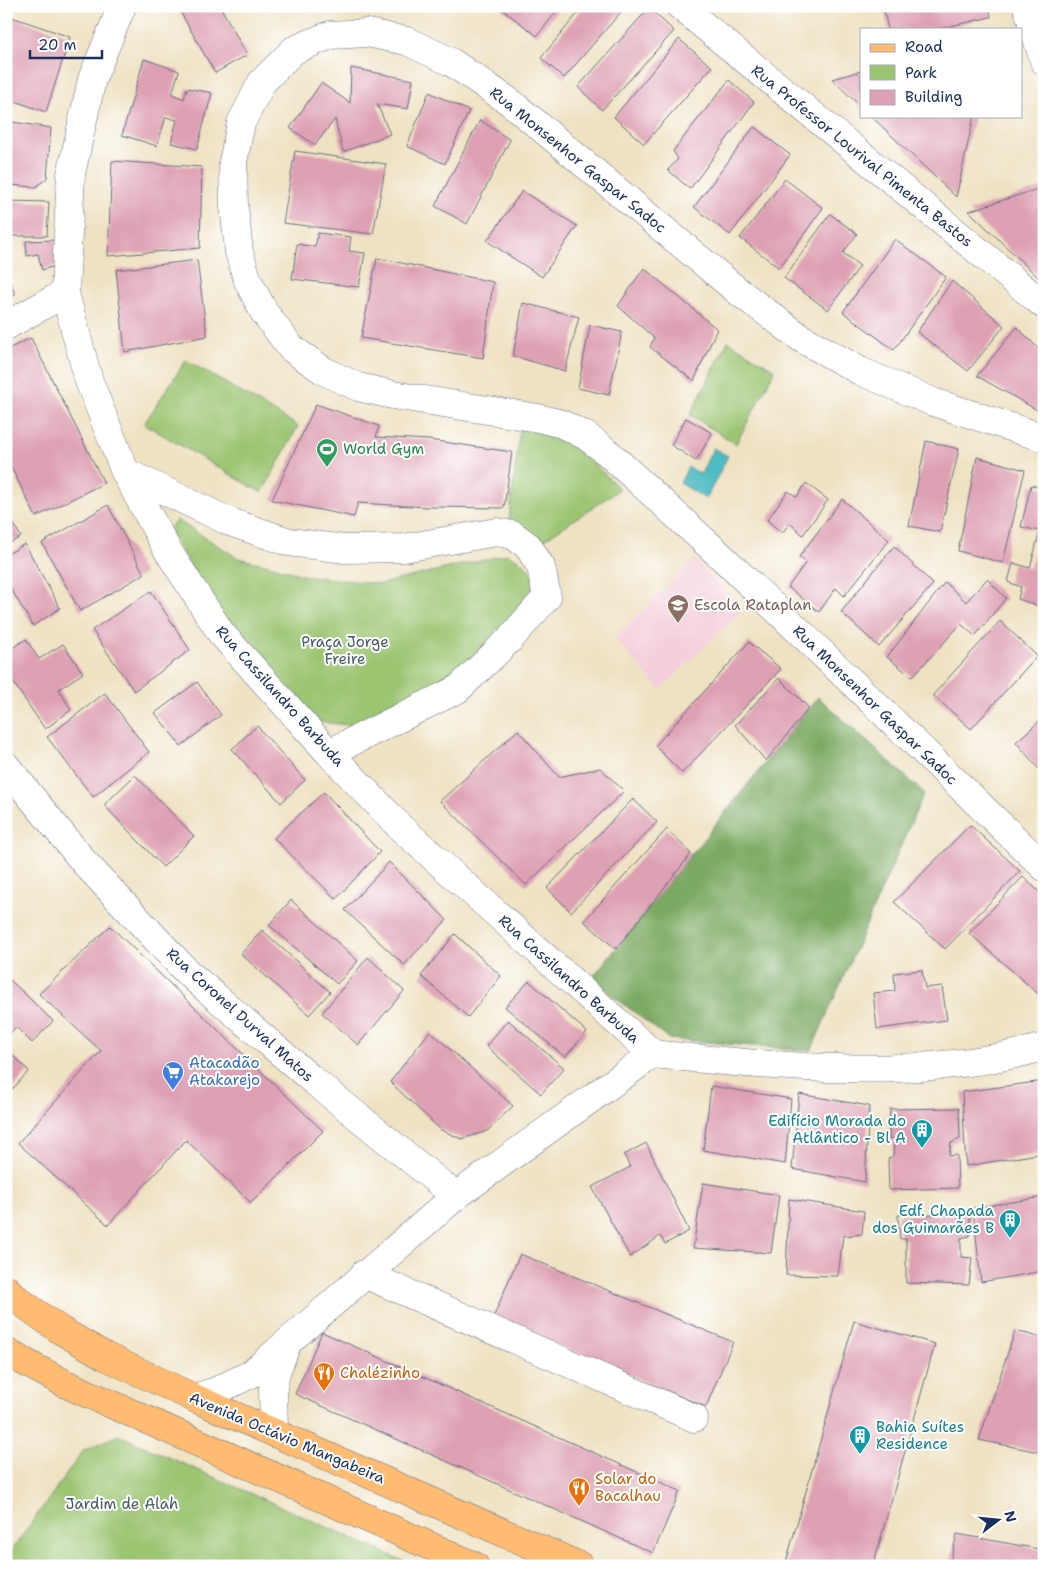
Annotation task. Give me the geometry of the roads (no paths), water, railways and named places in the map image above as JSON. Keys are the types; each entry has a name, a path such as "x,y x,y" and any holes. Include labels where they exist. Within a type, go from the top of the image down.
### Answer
{"main road":[{"name":"Avenida Octávio Mangabeira","path":"6,1289 18,1300 60,1330 106,1356 194,1398 580,1566"},
{"path":"6,1352 66,1384 475,1566"}],"street":[{"name":"Rua Cassilandro Barbuda","path":"122,6 92,79 71,174 65,293 89,381 125,472 168,551 222,633 329,753 400,828 653,1054"},
{"name":"Rua Professor Lourival Pimenta Bastos","path":"680,6 1044,305"},
{"path":"1027,6 1044,61"},
{"name":"Rua Monsenhor Gaspar Sadoc","path":"1044,438 917,395 860,371 801,338 738,292 510,102 451,62 407,41 367,33 330,35 294,50 262,82 241,123 233,162 238,252 248,281 264,312 291,348 324,371 358,387 393,395 538,418 562,424 586,436 606,451 724,558 1044,867"},
{"path":"6,326 65,293"},
{"path":"125,472 230,522 289,542 345,549 404,548 496,532 513,536 528,546 541,567 547,597 509,640 458,689 329,753"},
{"name":"Rua Coronel Durval Matos","path":"6,766 84,862 187,972 309,1077 456,1196"},
{"path":"194,1398 216,1391 251,1374 456,1196 653,1054 772,1066 882,1068 960,1064 1044,1047"},
{"path":"364,1274 694,1418"},
{"path":"274,1432 273,1388 276,1372 287,1343"}],"water":[{"path":"713,448 728,456 706,499 680,483 688,467 701,474"}],"place":[{"name":"World Gym","path":"327,468"},
{"name":"Escola Rataplan","path":"678,624"},
{"name":"Atacadão Atakarejo","path":"173,1091"},
{"name":"Edifício Morada do Atlântico - Bl A","path":"922,1149"},
{"name":"Edf. Chapada dos Guimarães B","path":"1010,1239"},
{"name":"Chalézinho","path":"324,1392"},
{"name":"Bahia Suítes Residence","path":"860,1455"},
{"name":"Solar do Bacalhau","path":"579,1507"}],"park label":[{"name":"Praça Jorge Freire","path":"345,650"},
{"name":"Jardim de Alah","path":"122,1504"}]}
